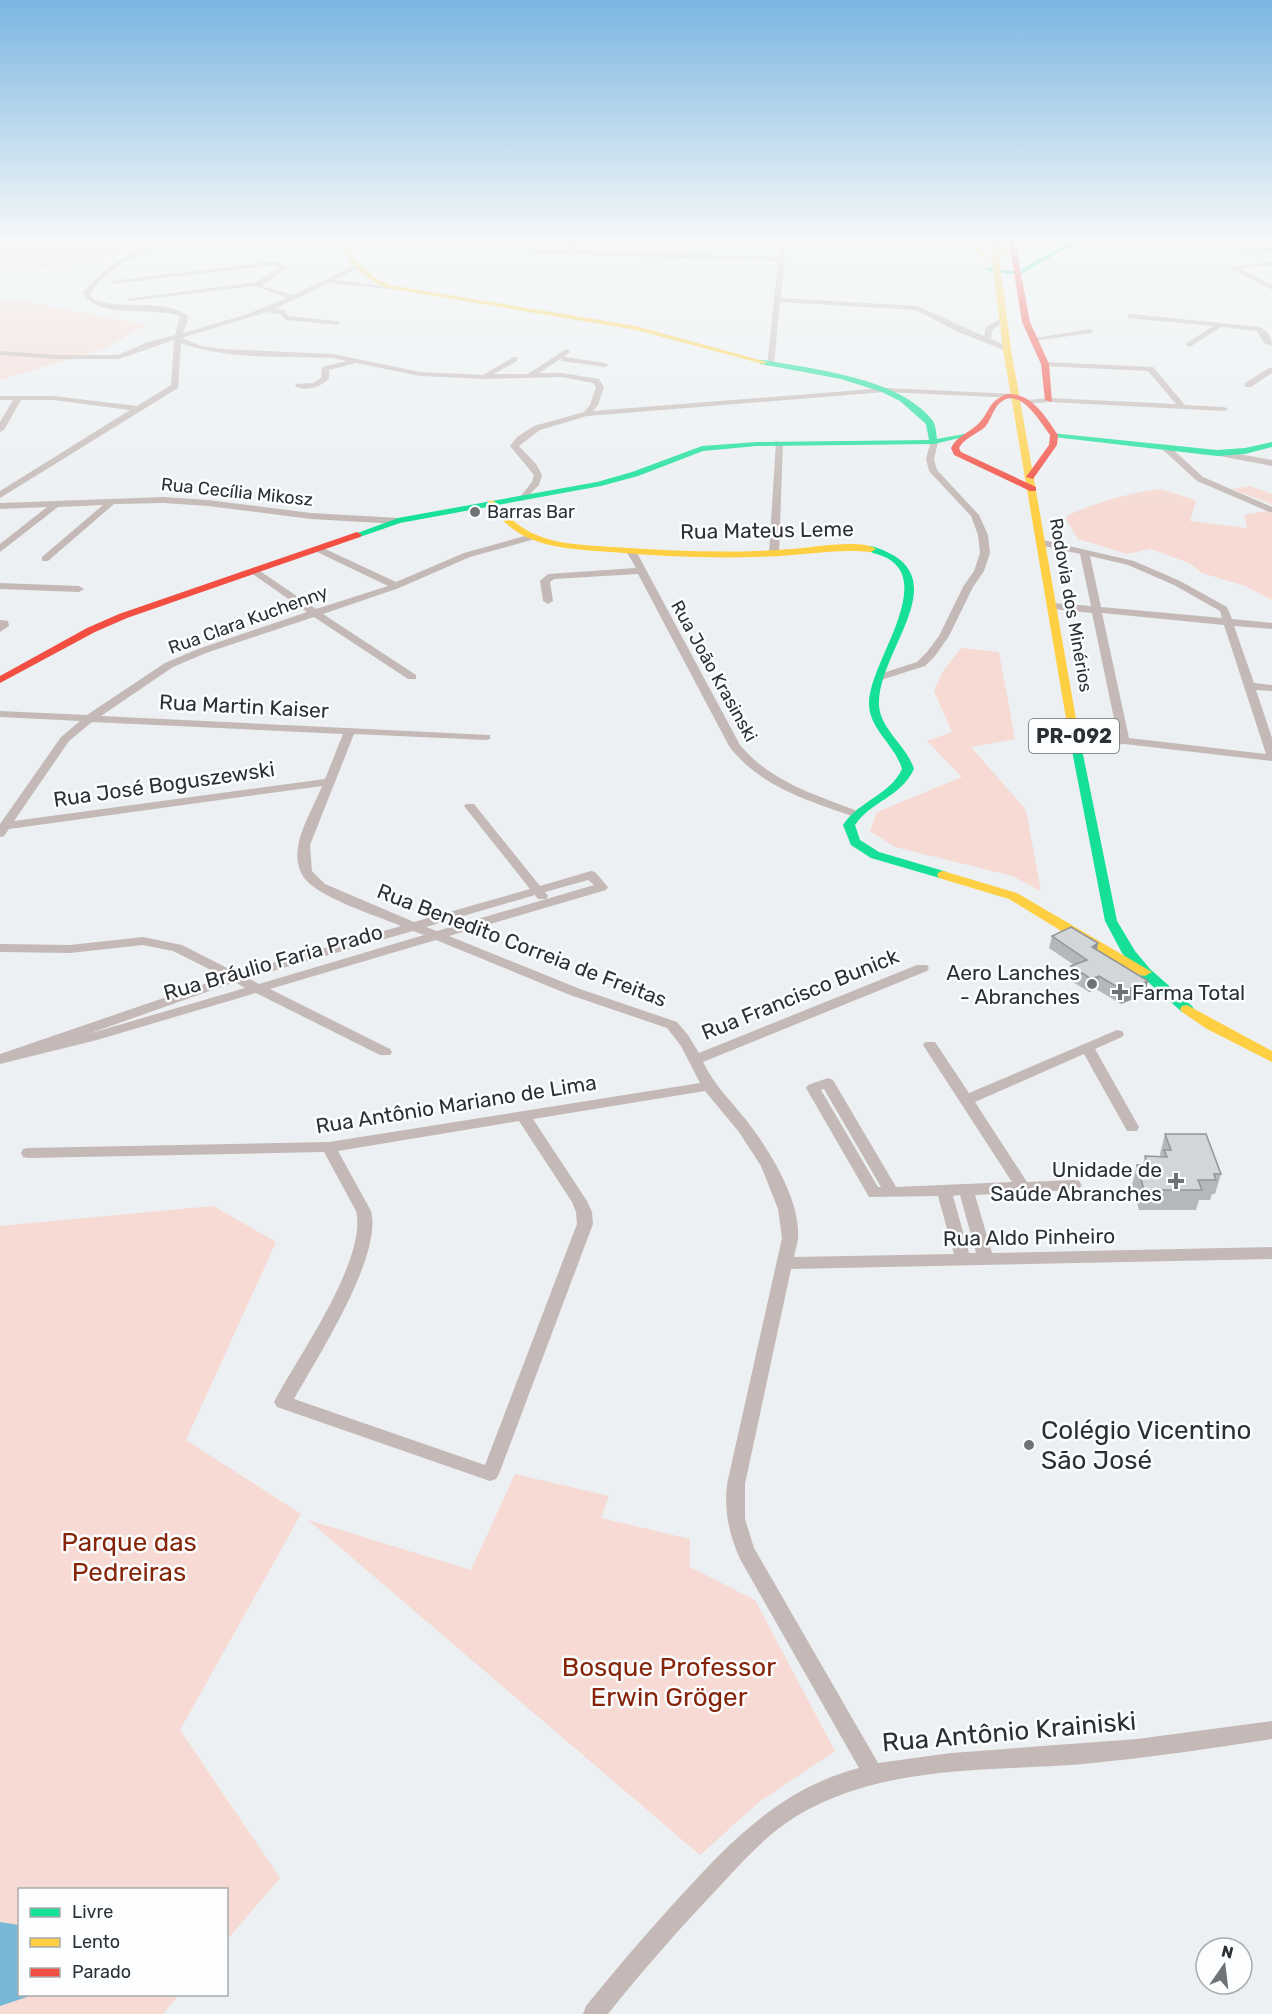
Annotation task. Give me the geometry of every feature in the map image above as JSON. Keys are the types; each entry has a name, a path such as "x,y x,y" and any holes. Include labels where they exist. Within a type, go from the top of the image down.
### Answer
{"main road":[{"path":"643,330 770,364 842,377 885,390 903,399 927,419 933,428 934,442"},
{"name":"Rodovia dos Minérios","path":"1004,330 1043,543 1076,746 1111,921 1129,953 1146,972"},
{"path":"1030,330 1045,364 1049,400"},
{"path":"934,442 957,453 1031,483 1053,446 1054,435 1029,402 1016,396 996,402 982,424 956,444 957,453"},
{"path":"1054,435 1217,453 1245,451 1272,444"},
{"path":"0,680 106,623 398,521 618,479 702,449 728,445 934,442 964,436"},
{"name":"Rua Mateus Leme","path":"491,503 511,524 532,537 575,546 631,551 774,553 861,548 885,553 899,561 908,575 908,592 900,632 875,692 874,709 882,727 905,756 908,771 895,788 856,814"},
{"path":"856,814 849,825 850,834 864,850 890,860 994,888 1013,896 1099,948 1146,972 1186,1009 1212,1026 1272,1057"}],"street":[{"path":"0,495 175,386 175,357 179,330"},
{"path":"0,352 57,357 119,357 151,344 204,330"},
{"path":"770,364 773,330"},
{"path":"965,330 1007,348"},
{"path":"987,340 989,330"},
{"path":"1033,339 1073,330 1089,331"},
{"path":"1190,345 1213,330"},
{"path":"1261,330 1267,341 1272,344"},
{"path":"179,338 200,348 333,356 420,374 484,377 562,375 596,381 600,387 594,405 587,414"},
{"path":"531,375 566,355 578,361 605,365"},
{"path":"484,377 514,358"},
{"path":"562,375 578,361"},
{"path":"299,386 321,382 325,379 325,369 355,362"},
{"path":"1045,364 1150,369 1183,407"},
{"path":"1248,385 1272,370"},
{"path":"523,498 536,483 538,475 533,466 514,446 520,438 560,421 587,414 885,390 1016,396"},
{"path":"0,398 53,398 138,409"},
{"path":"0,430 19,398"},
{"path":"1029,402 1049,400 1224,409"},
{"path":"881,676 921,664 931,654 944,636 979,571 985,553 983,535 975,515 933,471 930,459 934,442"},
{"path":"774,553 779,443"},
{"path":"1165,447 1200,479 1272,510"},
{"path":"1217,453 1272,463"},
{"path":"45,559 113,501"},
{"name":"Rua Cecília Mikosz","path":"0,506 113,501 196,501 311,516 398,521"},
{"path":"0,549 56,504"},
{"name":"Rua Clara Kuchenny","path":"3,829 65,739 90,718 154,674 182,659 396,586 467,555 532,537"},
{"path":"1043,543 1131,563 1178,582 1224,609 1272,756 1124,741 1076,746"},
{"path":"318,549 396,586"},
{"name":"Rua João Krasinski","path":"631,551 735,746 746,760 774,780 856,814"},
{"name":"Rodovia dos Minérios","path":"1084,551 1124,741"},
{"path":"254,571 412,676"},
{"path":"548,601 545,581 551,576 641,571"},
{"path":"0,586 79,589"},
{"path":"1053,606 1272,627"},
{"path":"0,623 4,623 4,626 0,629"},
{"path":"1250,686 1272,688"},
{"name":"Rua Martin Kaiser","path":"0,714 486,737"},
{"name":"Rua Benedito Correia de Freitas","path":"350,731 304,845 305,872 324,889 575,992 672,1025 681,1032 709,1086 754,1141 785,1204 789,1217 790,1238 736,1484 734,1521 747,1553 872,1772"},
{"name":"Rua José Boguszewski","path":"3,829 329,782"},
{"path":"470,806 548,903"},
{"name":"Rua Bráulio Faria Prado","path":"591,875 602,887 92,1037 4,1057 238,977 538,890 591,875"},
{"path":"0,948 50,950 127,942 152,942 177,948 386,1052"},
{"name":"Rua Francisco Bunick","path":"694,1060 922,968"},
{"path":"966,1100 1117,1034"},
{"path":"930,1045 1023,1187"},
{"path":"1087,1047 1132,1127"},
{"path":"891,1192 828,1083 813,1088 874,1193 1074,1185"},
{"name":"Rua Antônio Mariano de Lima","path":"28,1153 328,1147 709,1086"},
{"path":"328,1147 362,1207 366,1221 366,1237 353,1273 283,1402 490,1474 585,1224 584,1212 579,1201 523,1116"},
{"path":"966,1189 986,1259"},
{"path":"944,1190 963,1259"},
{"name":"Rua Aldo Pinheiro","path":"786,1263 1272,1253"},
{"name":"Rua Antônio Krainiski","path":"594,2014 651,1944 758,1832 786,1810 812,1796 872,1772 937,1763 1123,1750 1272,1730"}],"green space":[{"path":"0,330 138,330 101,350 0,380"},
{"path":"1250,486 1272,494 1272,504 1231,489"},
{"path":"1160,489 1196,500 1190,521 1247,528 1244,515 1267,511 1272,514 1272,600 1245,586 1202,573 1189,563 1151,549 1127,554 1078,539 1066,519 1068,515 1102,502"},
{"path":"961,648 999,652 1015,739 971,747 1026,810 1041,891 1012,876 895,847 870,831 877,812 962,777 927,741 952,732 934,691 943,671"},
{"name":"Parque das Pedreiras","path":"213,1206 276,1242 186,1440 301,1514 180,1730 280,1878 228,1939 228,1888 18,1888 18,1996 178,1996 163,2014 0,2014 0,1226"},
{"name":"Bosque Professor Erwin Gröger","path":"515,1474 609,1496 601,1518 690,1539 690,1567 755,1600 835,1751 759,1802 700,1855 308,1520 471,1570"}],"water":[{"path":"0,1922 18,1925 18,1996 30,1996 0,2006"}],"building":[{"path":"1071,927 1098,943 1092,947 1148,981 1124,991 1099,976 1091,979 1071,966 1087,960 1052,936"},
{"path":"1165,1134 1206,1134 1221,1174 1214,1174 1216,1180 1198,1180 1202,1190 1144,1190 1137,1165 1148,1165 1145,1156 1167,1157 1164,1150 1171,1150"}],"traffic: fast":[{"path":"763,362 842,377 885,390 903,399 930,423 934,442"},
{"path":"1054,435 1217,453 1245,451 1272,444"},
{"path":"357,535 398,521 598,484 635,474 702,449 757,444 934,442 964,436"},
{"path":"871,549 896,559 908,574 909,594 904,617 876,687 874,705 880,722 901,752 908,769 897,786 862,809 849,825 855,842 875,855 943,875"},
{"path":"1073,730 1111,921 1129,953 1145,972 1187,1009"}],"traffic: slow":[{"path":"643,330 763,362"},
{"path":"1005,330 1073,730"},
{"path":"491,503 508,521 529,535 547,542 576,547 714,554 779,553 836,548 871,549"},
{"path":"943,875 1013,896 1099,948 1145,972"},
{"path":"1187,1009 1212,1026 1272,1057"}],"traffic: jam":[{"path":"1030,330 1045,364 1049,400"},
{"path":"1030,477 1053,445 1054,435 1037,412 1023,399 1007,396 995,403 983,424 960,440 955,448 957,453 1033,489"},
{"path":"0,680 91,630 123,616 357,535"}],"place":[{"name":"Barras Bar","path":"475,512"},
{"name":"Aero Lanches - Abranches","path":"1092,984"},
{"name":"Farma Total","path":"1120,992"},
{"name":"Unidade de Saúde Abranches","path":"1176,1181"},
{"name":"Colégio Vicentino São José","path":"1029,1445"}]}
